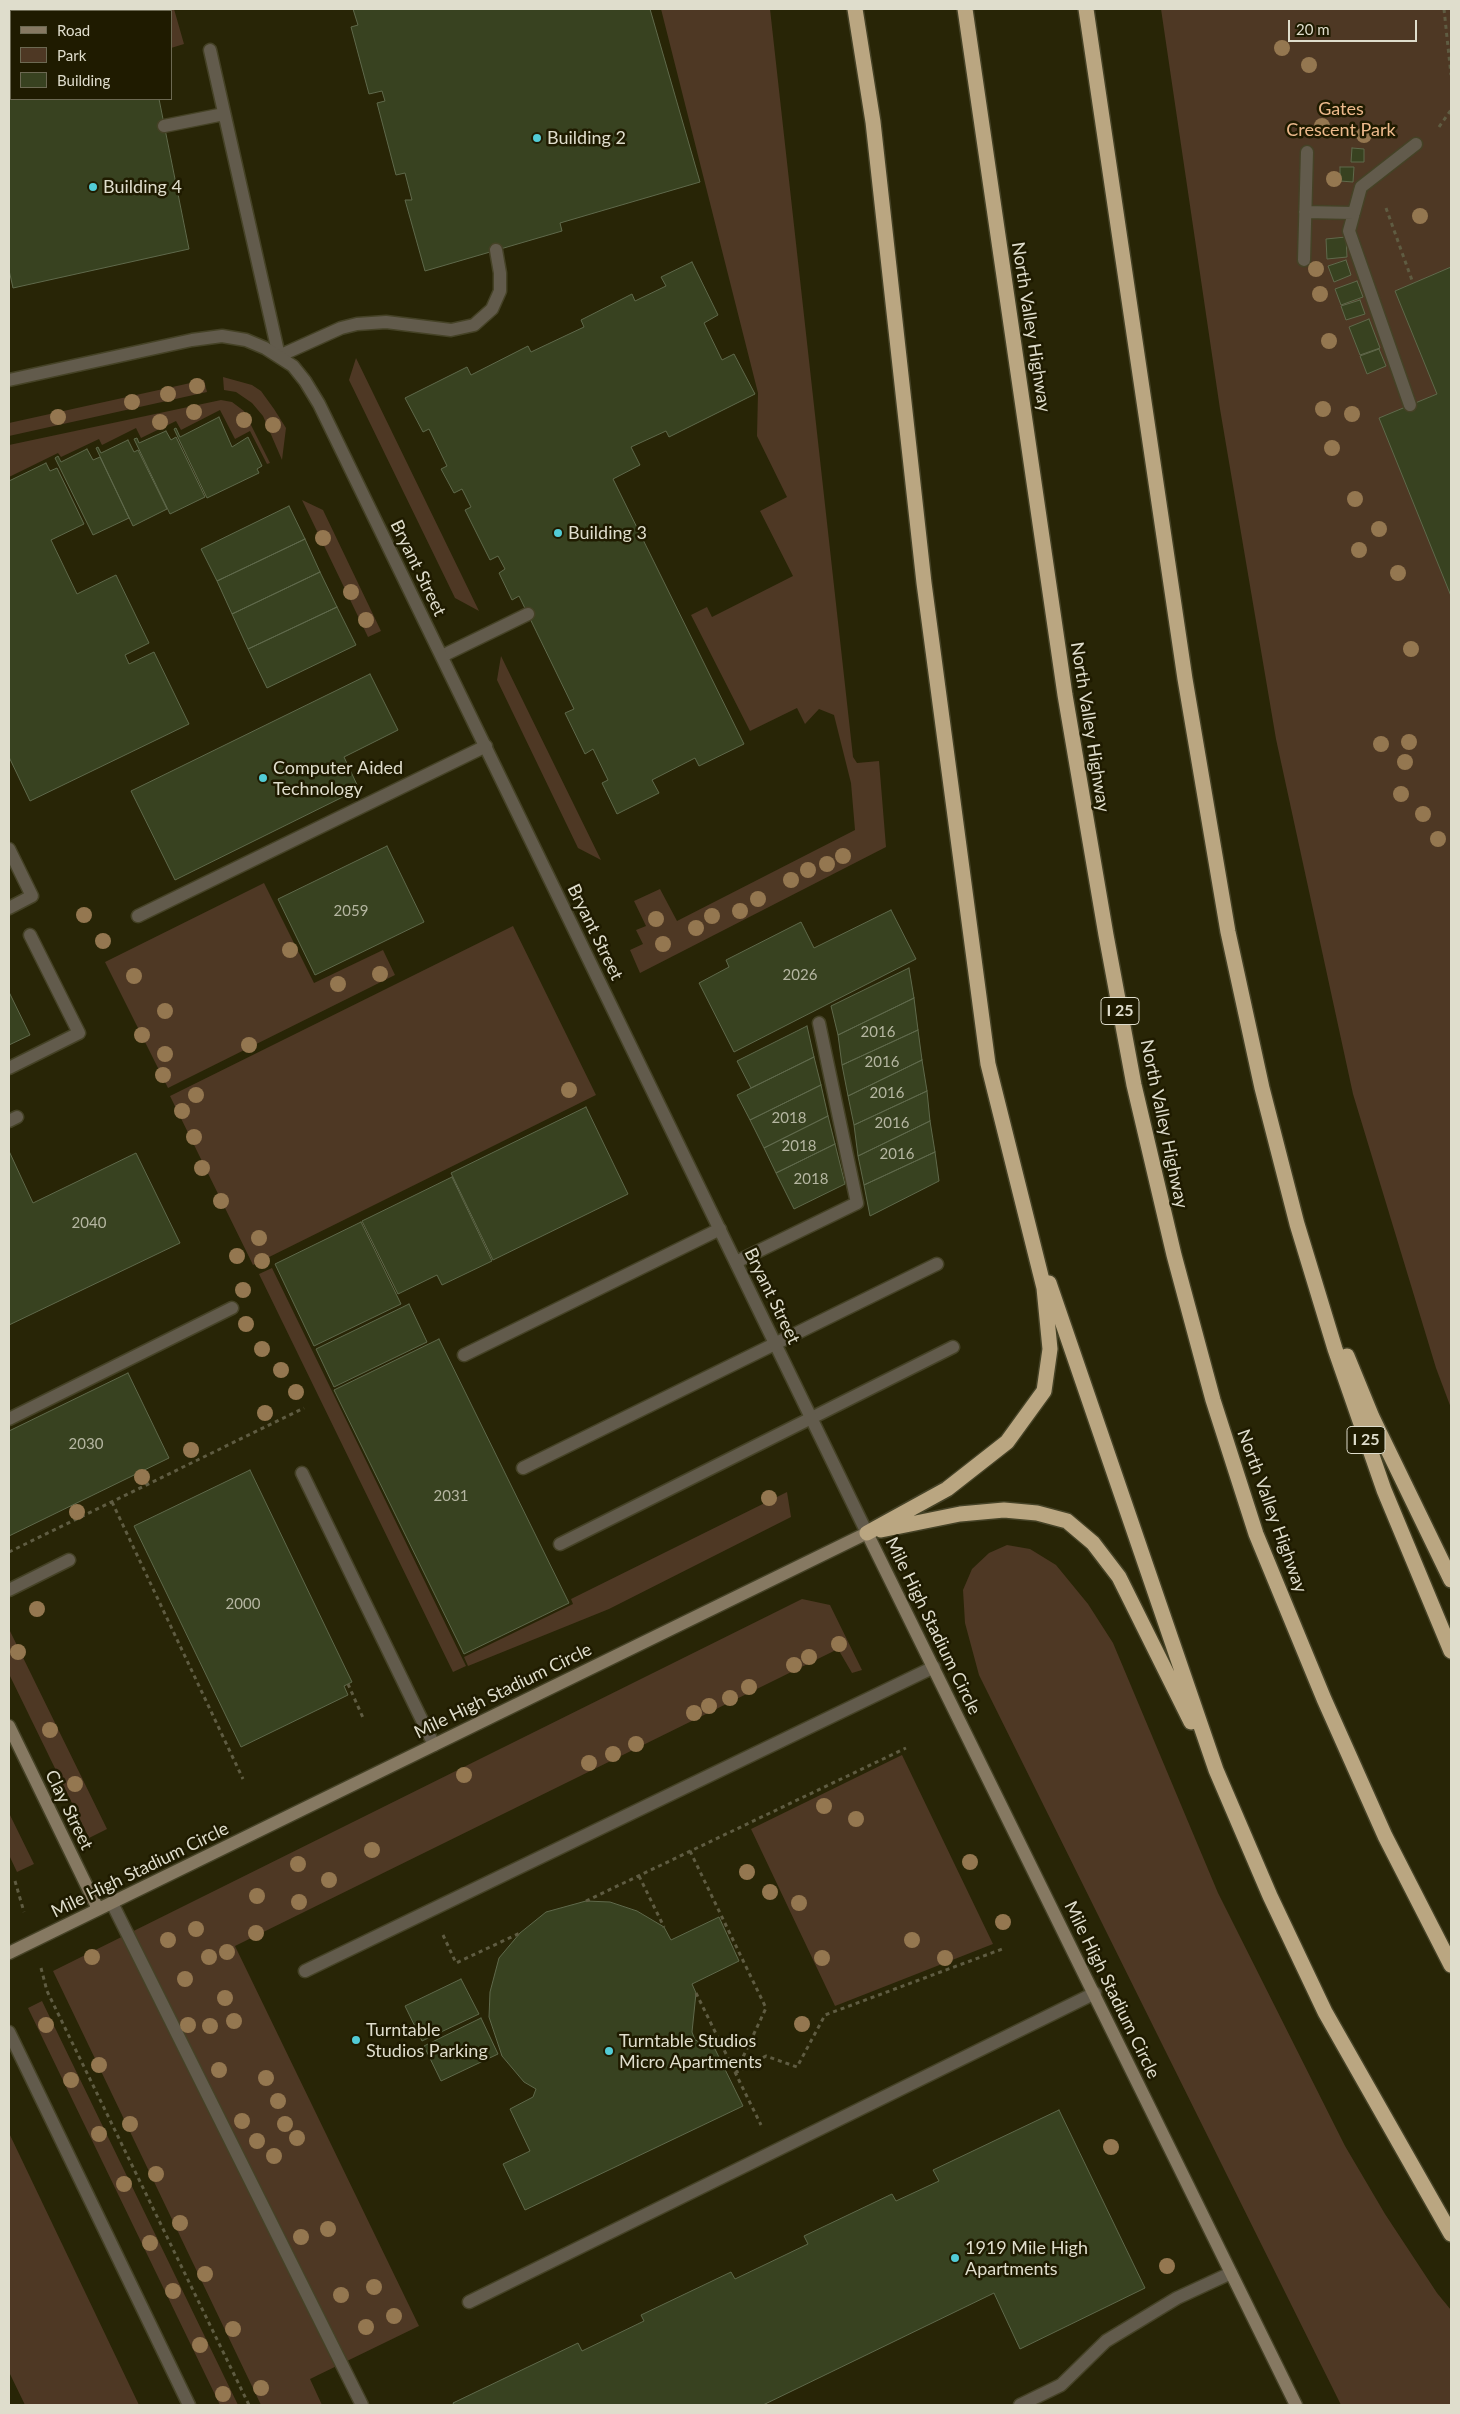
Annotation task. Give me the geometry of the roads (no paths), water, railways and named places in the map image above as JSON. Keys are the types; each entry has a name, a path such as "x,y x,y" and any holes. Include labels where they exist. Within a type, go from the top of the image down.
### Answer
{"highway":[{"path":"855,9 873,122 924,583 986,1054 1019,1196 1044,1288 1050,1349 1044,1391 1007,1442 947,1489 868,1533"},
{"name":"North Valley Highway","path":"965,9 1065,695 1133,1076 1174,1255 1213,1400 1256,1534 1324,1699 1382,1828 1451,1965"},
{"name":"I 25","path":"1086,9 1185,680 1228,932 1262,1088 1297,1224 1335,1349 1384,1490 1451,1651"},
{"path":"1092,9 1094,58"},
{"path":"1019,1196 1216,1770 1270,1896 1325,2012 1451,2234"},
{"path":"1297,1224 1333,1321 1372,1417 1451,1580"},
{"path":"868,1533 960,1514 1004,1510 1037,1513 1067,1521 1093,1543 1119,1577 1232,1808"}],"street":[{"path":"210,50 279,356 341,328 356,324 386,322 451,330 474,325 492,308 500,291 500,273 496,250"},
{"path":"164,126 224,114"},
{"path":"1410,405 1349,231 1361,187 1416,144"},
{"path":"1304,260 1307,152"},
{"path":"1305,212 1354,213"},
{"name":"Bryant Street","path":"9,380 192,340 222,336 246,340 279,356 292,366 319,404 868,1533"},
{"path":"442,656 528,614"},
{"path":"138,916 486,746"},
{"path":"9,849 32,896 9,908"},
{"path":"9,1068 79,1033 30,934"},
{"path":"736,1262 857,1204 819,1022"},
{"path":"464,1355 720,1229"},
{"path":"523,1468 937,1264"},
{"path":"9,1418 232,1308"},
{"path":"560,1544 952,1347"},
{"path":"302,1472 434,1745"},
{"name":"Mile High Stadium Circle","path":"9,1953 868,1533 1296,2405"},
{"path":"9,1590 69,1560"},
{"path":"305,1971 934,1667"},
{"name":"Clay Street","path":"9,1726 98,1909"},
{"path":"112,1903 362,2405"},
{"path":"469,2302 1095,1994"},
{"path":"9,2032 189,2405"},
{"path":"1020,2405 1061,2385 1106,2341 1177,2298 1231,2274"}],"place":[{"name":"Building 2","path":"537,138"},
{"name":"Building 4","path":"93,187"},
{"name":"Building 3","path":"558,533"},
{"name":"Computer Aided Technology","path":"263,778"},
{"name":"Turntable Studios Parking","path":"356,2040"},
{"name":"Turntable Studios Micro Apartments","path":"609,2051"},
{"name":"1919 Mile High Apartments","path":"955,2258"}],"park label":[{"name":"Gates Crescent Park","path":"1341,119"}]}
